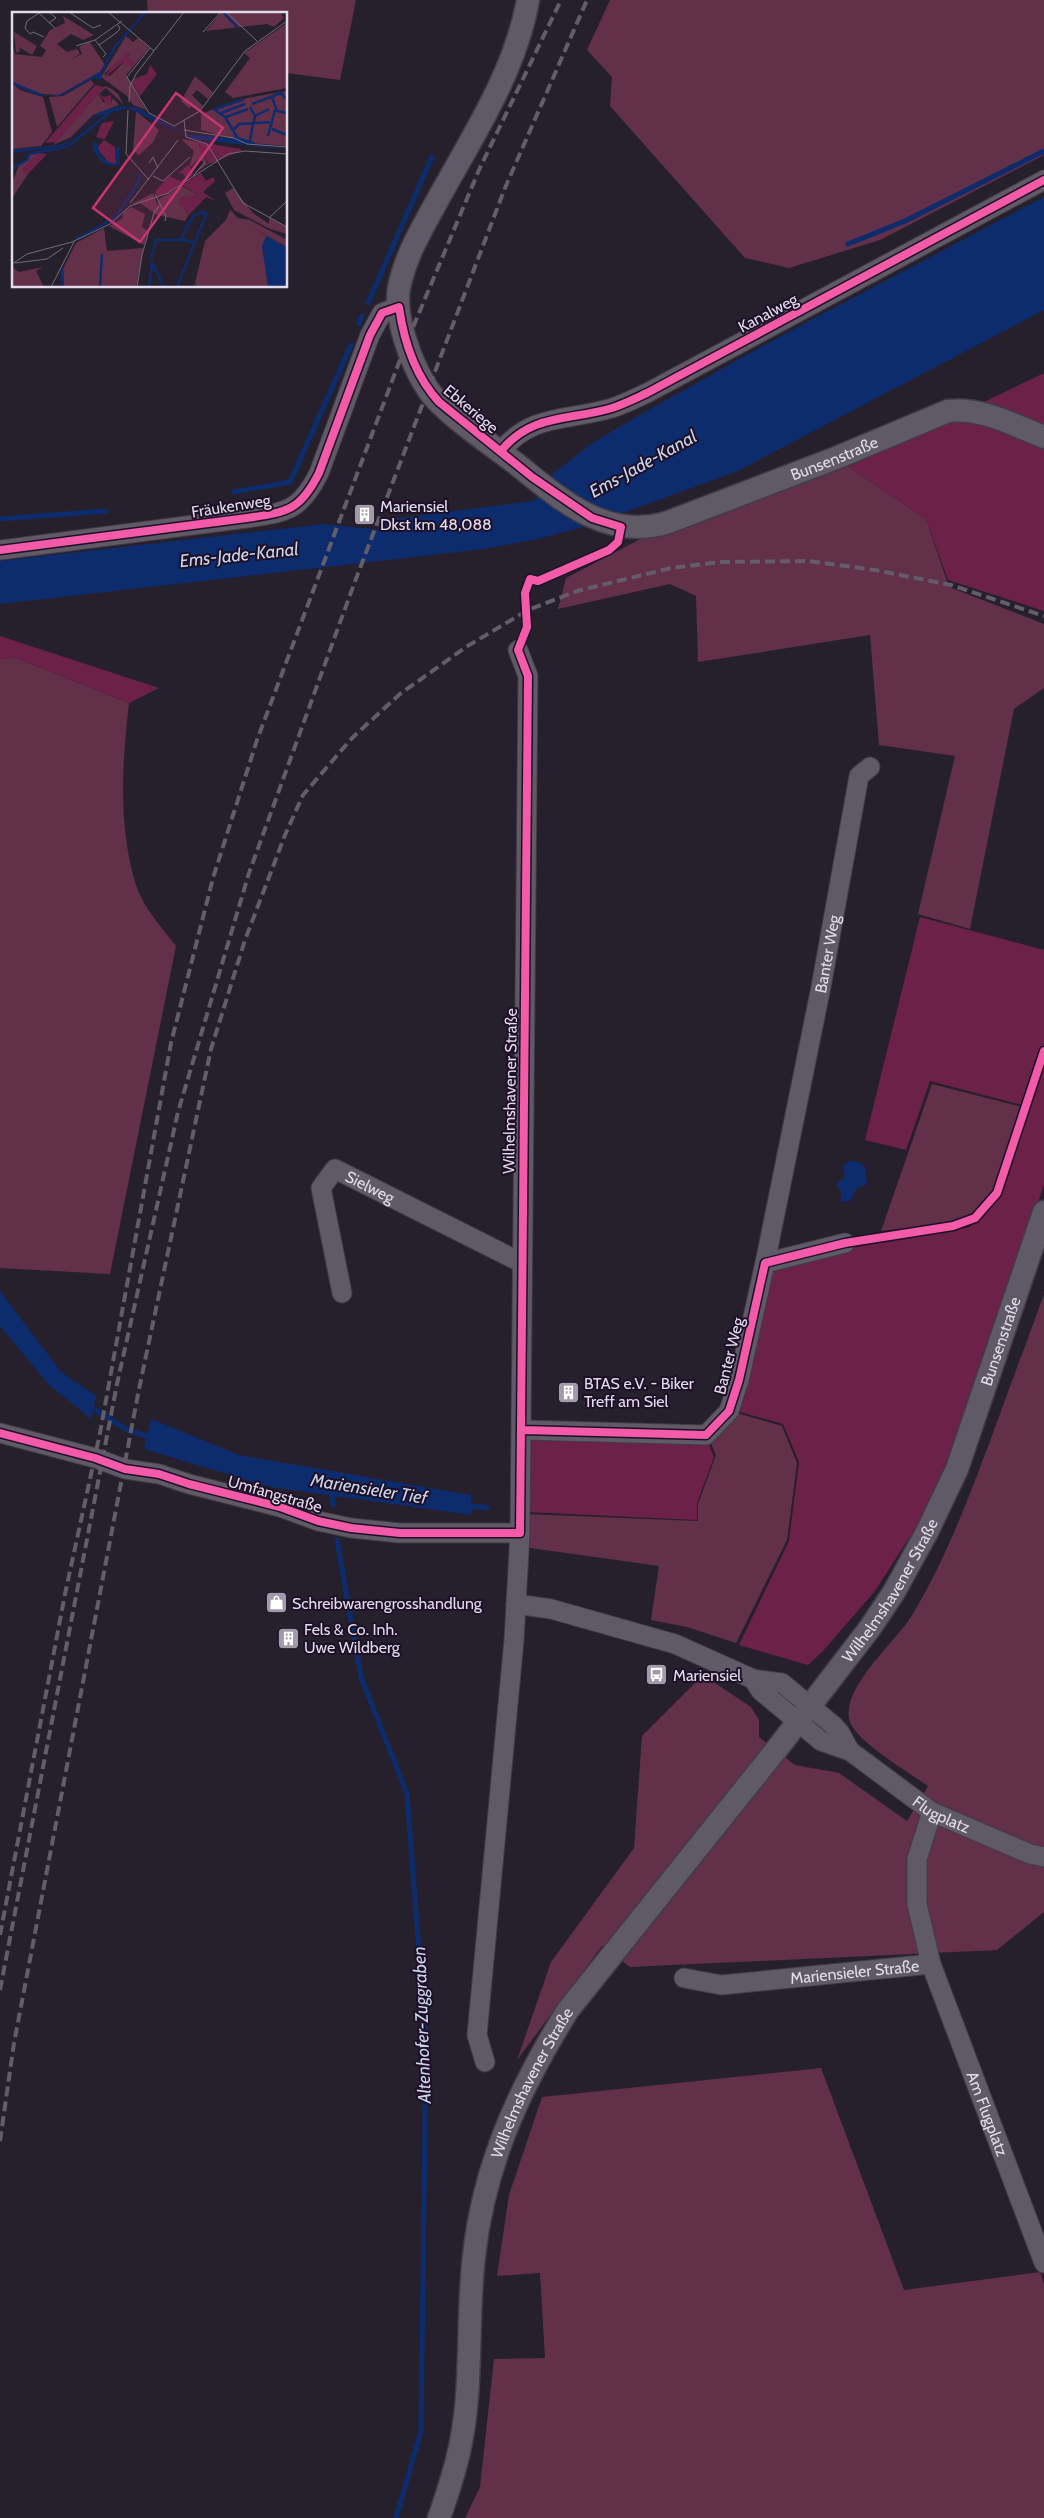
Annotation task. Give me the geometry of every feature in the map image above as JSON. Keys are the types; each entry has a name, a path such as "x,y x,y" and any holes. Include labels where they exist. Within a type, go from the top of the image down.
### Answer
{"street":[{"name":"Ebkeriege","path":"528,0 523,29 512,60 424,224 404,267 399,290 399,307 406,344 428,389 451,413 532,477 592,518 621,527"},
{"name":"Kanalweg","path":"500,451 516,435 546,420 611,408 647,393 1044,180"},
{"name":"Fräukenweg","path":"0,550 256,517 275,514 296,506 309,494 319,473 370,335 382,313 399,307"},
{"name":"Bunsenstraße","path":"621,527 639,529 666,524 836,458 948,411 962,409 977,412 1044,437"},
{"name":"Wilhelmshavener Straße","path":"485,2062 476,2035 516,1604 523,1430 522,1263 528,676 518,650"},
{"name":"Banter Weg","path":"523,1430 706,1435 729,1411 739,1380 765,1263 821,987 859,776 870,767"},
{"name":"Sielweg","path":"342,1293 321,1188 333,1162 522,1263"},
{"name":"Bunsenstraße","path":"957,1469 1044,1212"},
{"path":"765,1263 845,1243"},
{"name":"Umfangstraße","path":"0,1433 95,1458 125,1469 159,1474 189,1484 280,1507 318,1521 351,1528 400,1533 520,1533"},
{"name":"Wilhelmshavener Straße","path":"439,2518 459,2455 466,2404 474,2257 479,2222 499,2145 515,2104 540,2054 568,2010 805,1713 870,1628 894,1592 927,1532 957,1469"},
{"path":"516,1604 551,1609 674,1644 753,1679 782,1683 805,1713"},
{"name":"Flugplatz","path":"805,1713 840,1733 850,1750 932,1812 1030,1854 1044,1857"},
{"name":"Mariensieler Straße","path":"684,1978 721,1985 932,1964 917,1904 917,1859 932,1812"},
{"name":"Am Flugplatz","path":"932,1964 1044,2263"}],"shaded area":[{"path":"147,0 356,0 340,80 288,73 288,12 148,12"},
{"path":"610,0 1044,0 1044,155 880,240 789,268 745,258 610,106 612,77 587,50"},
{"path":"1044,373 1044,611 948,580 926,519 842,462 984,402"},
{"path":"842,462 926,519 949,587 1044,624 1044,688 1014,709 970,929 918,914 955,756 879,745 870,635 698,662 696,596 670,584 558,609 566,578 646,536"},
{"path":"0,636 159,688 129,703 14,657 0,659"},
{"path":"14,657 129,703 123,771 123,795 126,841 130,863 143,901 176,946 110,1274 0,1268 0,659"},
{"path":"920,917 1044,950 1044,1184 945,1482 875,1591 823,1651 808,1665 739,1645 789,1541 799,1462 783,1424 733,1410 773,1267 845,1249 970,1227 999,1195 1030,1107 930,1081 906,1150 865,1140"},
{"path":"932,1084 1022,1107 1010,1150 999,1179 983,1204 972,1214 954,1221 881,1231"},
{"path":"1044,1294 1044,1912 997,1950 630,1967 602,1946 517,2060 551,1962 634,1848 642,1736 703,1675 751,1707 759,1720 759,1737 795,1765 839,1773 907,1821 928,1786 885,1757 863,1739 850,1722 849,1709 860,1681 911,1617 944,1554 981,1466"},
{"path":"733,1412 782,1426 797,1463 787,1540 736,1643 687,1627 651,1620 659,1566 523,1547 525,1514 698,1521 698,1504 716,1455 708,1437"},
{"path":"529,1434 706,1438 714,1457 697,1503 697,1520 526,1512"},
{"path":"821,2068 904,2290 1040,2272 1044,2284 1044,2518 465,2518 480,2487 494,2359 545,2358 540,2273 497,2276 509,2195 542,2097"}],"water":[{"name":"Ems-Jade-Kanal","path":"1044,197 1044,310 738,471 587,526 538,539 484,549 0,604 0,561 324,524 381,530 391,519 534,501 552,480 550,476 591,444 636,417 777,338"},
{"path":"849,1161 859,1162 865,1167 867,1184 857,1188 850,1201 841,1202 841,1191 837,1187 838,1182 845,1177 843,1166"},
{"path":"0,1291 61,1372 96,1396 91,1419 48,1384 0,1326"},
{"path":"151,1419 239,1455 471,1495 472,1515 270,1487 144,1449"}],"waterway":[{"path":"848,244 905,221 1044,151"},
{"path":"368,303 432,157"},
{"path":"359,324 362,316"},
{"path":"234,492 290,482 351,345"},
{"path":"0,519 106,511"},
{"name":"Mariensieler Tief","path":"88,1405 127,1430 153,1438"},
{"name":"Altenhofer-Zuggraben","path":"332,1490 333,1505"},
{"name":"Mariensieler Tief","path":"466,1505 487,1508"},
{"name":"Altenhofer-Zuggraben","path":"337,1540 361,1677 407,1794 426,2042 421,2431 396,2518"}],"railway":[{"path":"0,1935 65,1594 100,1433 171,1043 213,878 257,740 406,344 479,170 561,0"},
{"path":"0,1990 117,1384 178,1112 249,873 354,584 505,188 587,0"},
{"path":"0,2141 14,2043 139,1389 211,1049 245,940 285,835 303,795 352,738 400,694 466,647 528,610 577,591 671,568 721,562 808,561 875,570 951,585 1044,616"}],"cycle path":[{"path":"501,451 525,430 538,424 612,408 647,393 1044,180"},
{"path":"0,550 247,518 272,514 291,508 305,495 319,473 370,335 382,313 399,307 404,333 417,370 439,402 532,477 592,518 621,527 618,542 609,550 538,581 530,579 525,593 527,627 518,650 528,676 520,1533 400,1533 351,1528 318,1521 280,1507 189,1484 159,1474 125,1469 95,1458 0,1433"},
{"path":"523,1430 706,1435 729,1411 739,1380 765,1263 845,1243 953,1226 975,1218 997,1193 1044,1051"}],"place":[{"name":"Mariensiel Dkst km 48,088","path":"364,515"},
{"name":"BTAS e.V. - Biker Treff am Siel","path":"568,1392"},
{"name":"Schreibwarengrosshandlung","path":"276,1603"},
{"name":"Fels & Co. Inh. Uwe Wildberg","path":"288,1638"},
{"name":"Mariensiel","path":"657,1675"}]}
